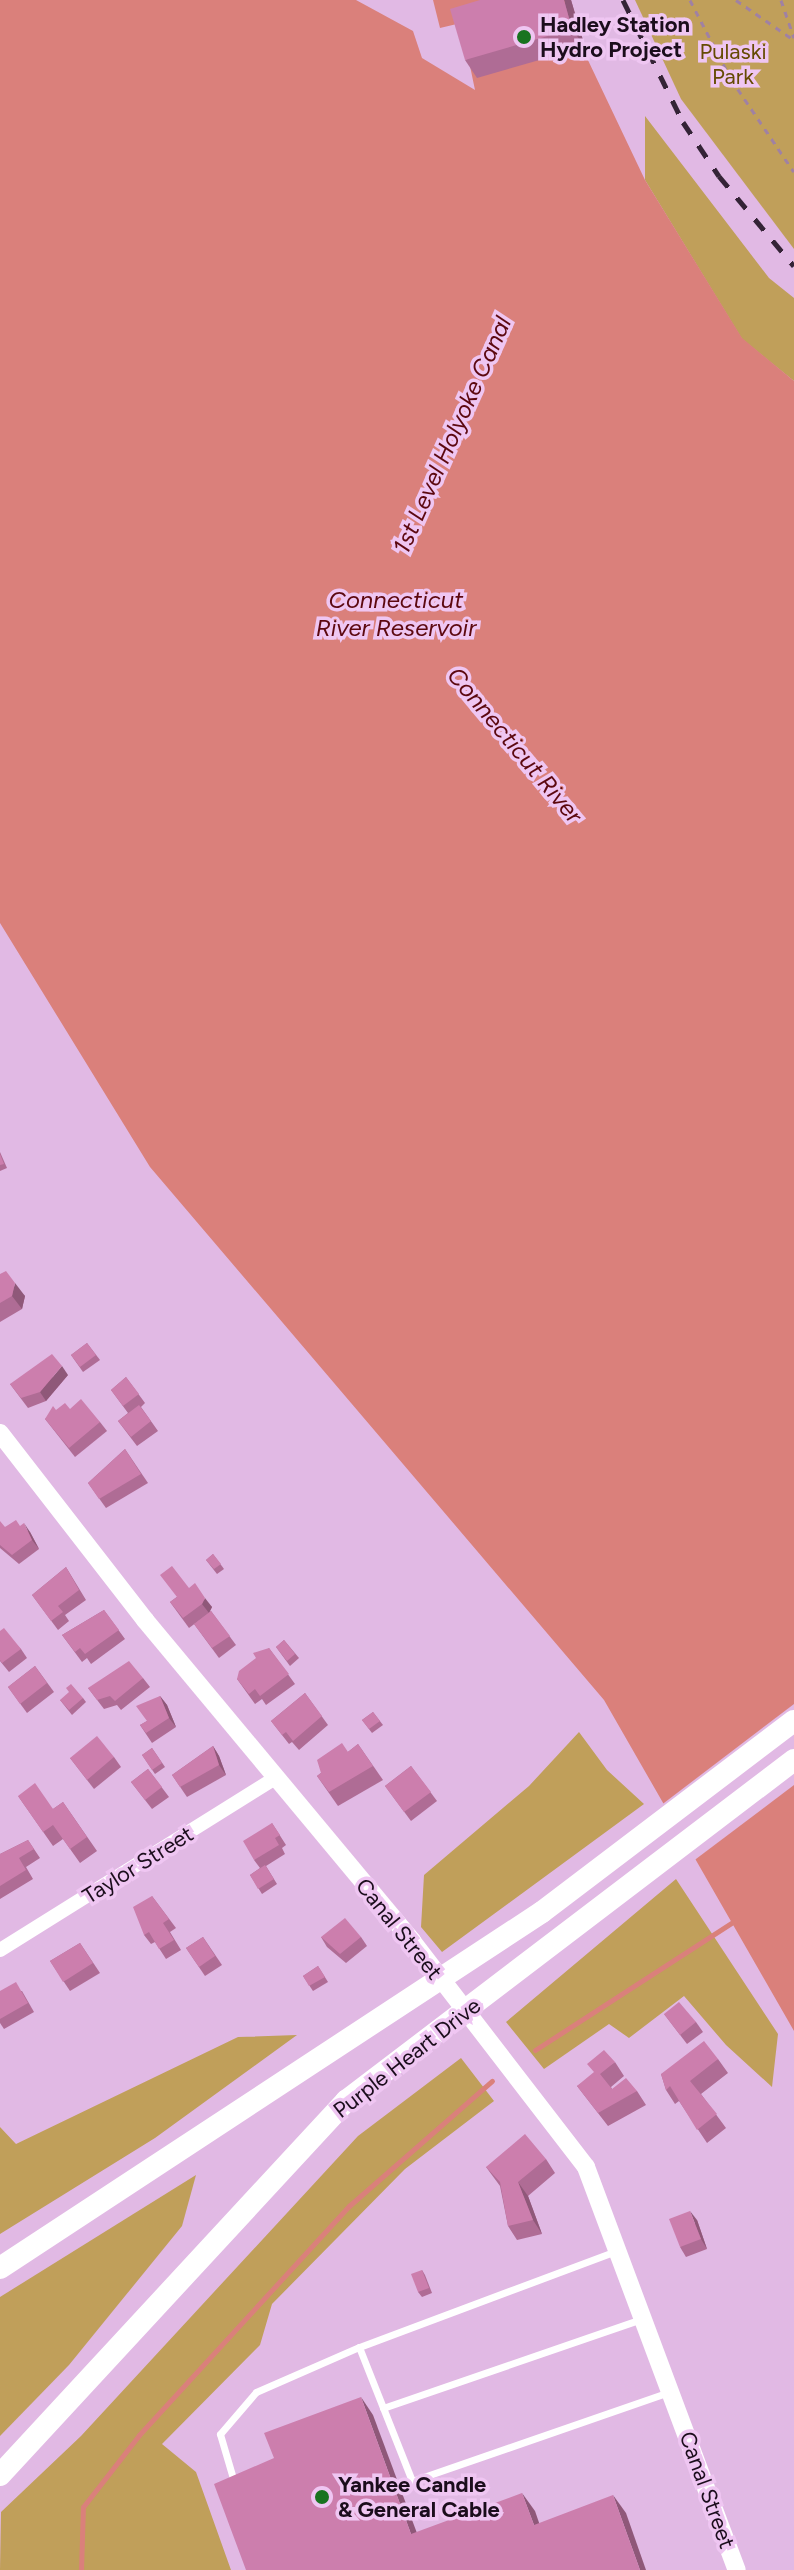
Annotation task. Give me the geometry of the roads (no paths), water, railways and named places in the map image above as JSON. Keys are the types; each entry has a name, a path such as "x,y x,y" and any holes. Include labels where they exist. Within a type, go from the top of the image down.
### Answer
{"main road":[{"name":"Purple Heart Drive","path":"0,2268 397,2009 628,1851 794,1721"},
{"name":"Purple Heart Drive","path":"0,2475 346,2101 794,1760"}],"street":[{"name":"Canal Street","path":"0,1433 563,2132 586,2167 737,2570"},
{"name":"Taylor Street","path":"0,1950 275,1778"}],"lane":[{"path":"235,2486 220,2434 256,2392 359,2347 616,2251"},
{"path":"383,2408 643,2318"},
{"path":"359,2347 412,2481 671,2391"}],"water":[{"name":"Connecticut River Reservoir","path":"0,0 356,0 413,31 422,58 475,90 461,23 440,28 433,0 569,0 586,56 645,180 742,338 794,381 794,2031 604,1700 150,1167 0,923"}],"waterway":[{"path":"535,2050 736,1920"},
{"path":"81,2570 83,2507 139,2435 349,2206 492,2081"}],"railway":[{"path":"623,0 683,122 719,176 794,266"}],"place":[{"name":"Hadley Station Hydro Project","path":"524,37"},
{"name":"Yankee Candle & General Cable","path":"322,2497"}],"park label":[{"name":"Pulaski Park","path":"733,64"}],"water label":[{"name":"1st Level Holyoke Canal","path":"452,435"},
{"name":"Connecticut River","path":"515,745"}]}
